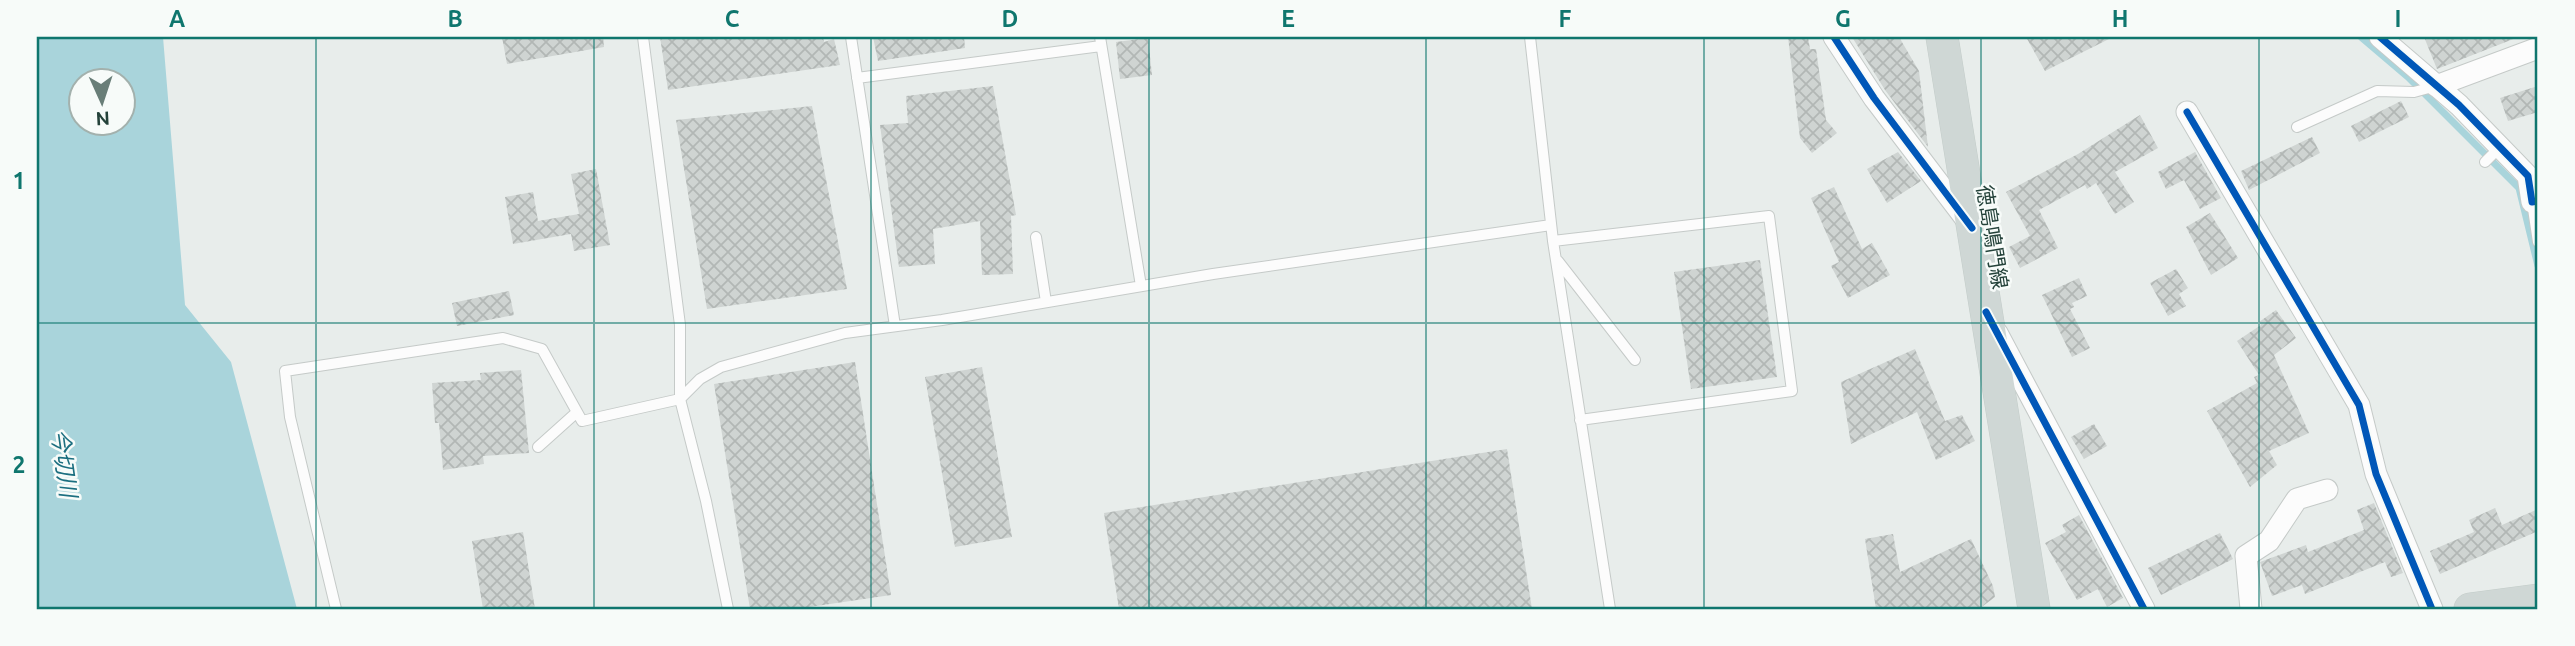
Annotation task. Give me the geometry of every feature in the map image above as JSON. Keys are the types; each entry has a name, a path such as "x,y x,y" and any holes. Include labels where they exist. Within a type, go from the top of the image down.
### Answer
{"main road":[{"name":"徳島鳴門線","path":"1942,37 2034,609"},
{"path":"2470,609 2538,600"}],"street":[{"path":"1834,37 1874,98 1972,228"},
{"path":"2380,37 2436,86 2492,155 2528,176 2535,202"},
{"path":"2436,86 2538,48"},
{"path":"2187,113 2359,405 2376,474 2432,609"},
{"path":"1986,312 2144,609"},
{"path":"2251,609 2246,556 2269,541 2297,499 2327,490"}],"lane":[{"path":"643,37 680,325 680,399 706,501 728,609"},
{"path":"851,37 895,326"},
{"path":"1530,37 1553,241 1610,609"},
{"path":"857,78 1101,41 1141,286"},
{"path":"2297,127 2377,92 2414,92 2436,86"},
{"path":"2535,202 2538,242"},
{"path":"1553,241 1769,216 1792,391 1580,420"},
{"path":"336,609 290,418 285,371 503,338 542,349 582,421 680,399 700,379 720,367 845,333 1551,225"},
{"path":"1036,237 1046,302"},
{"path":"1556,259 1635,360"},
{"path":"538,447 576,412"}],"water":[{"name":"今切川","path":"37,37 163,37 185,305 231,362 297,609 37,609"}],"building":[{"path":"502,37 603,37 604,47 507,64"},
{"path":"660,37 823,37 824,42 834,39 840,65 668,90"},
{"path":"873,37 964,37 965,48 878,61"},
{"path":"1788,37 1808,37 1810,49 1816,49 1826,120 1837,133 1812,153 1800,138"},
{"path":"1852,37 1899,37 1919,71 1928,147 1885,90"},
{"path":"2026,37 2113,37 2045,71"},
{"path":"2424,37 2516,37 2516,38 2437,69"},
{"path":"1148,38 1152,75 1120,79 1116,42"},
{"path":"993,86 1016,215 1011,216 1013,274 982,275 980,221 933,229 935,264 899,267 880,125 908,123 906,96"},
{"path":"2538,86 2538,112 2508,121 2500,98"},
{"path":"2401,101 2409,117 2359,142 2351,126"},
{"path":"812,106 847,289 707,309 676,120"},
{"path":"2140,115 2158,148 2115,172 2134,202 2115,214 2096,183 2087,189 2085,185 2039,210 2058,248 2020,268 2009,247 2030,236 2006,192 2078,154"},
{"path":"2312,137 2320,153 2249,190 2241,171"},
{"path":"1898,152 1921,181 1887,203 1867,169"},
{"path":"2195,152 2221,198 2200,209 2184,180 2166,189 2158,172"},
{"path":"596,169 610,245 574,251 571,234 513,244 505,197 533,192 538,221 579,214 571,174"},
{"path":"1834,187 1862,249 1872,243 1890,275 1848,298 1831,266 1839,262 1811,198"},
{"path":"2210,213 2238,258 2211,275 2186,227"},
{"path":"1760,260 1777,377 1691,389 1674,272"},
{"path":"2176,269 2188,288 2179,294 2186,306 2168,316 2150,283"},
{"path":"2079,278 2087,296 2072,303 2074,307 2070,309 2090,348 2072,357 2042,295"},
{"path":"509,291 514,315 457,326 452,303"},
{"path":"2276,310 2296,338 2274,355 2309,433 2269,451 2277,465 2250,487 2207,411 2257,383 2254,377 2259,375 2237,341 2261,325 2259,322"},
{"path":"1915,349 1945,421 1962,415 1975,441 1936,460 1917,412 1851,444 1841,382"},
{"path":"855,362 891,595 796,609 750,609 714,384"},
{"path":"982,367 1012,537 955,547 925,377"},
{"path":"521,370 529,453 483,456 484,464 443,470 432,383 481,380 480,373"},
{"path":"2094,424 2107,446 2084,459 2071,437"},
{"path":"1507,449 1532,609 1119,609 1104,513"},
{"path":"2374,503 2403,573 2391,577 2385,562 2305,594 2302,585 2272,596 2260,562 2306,545 2308,552 2364,530 2357,510"},
{"path":"2495,508 2502,525 2538,509 2538,531 2440,574 2430,551 2474,532 2469,520"},
{"path":"2079,515 2123,598 2107,607 2098,589 2077,600 2045,543 2066,532 2062,525"},
{"path":"523,532 535,609 483,609 472,541"},
{"path":"2220,533 2233,559 2161,595 2148,568"},
{"path":"1893,534 1900,572 1971,539 1993,586 1995,597 1979,609 1876,609 1865,539"}],"waterway":[{"path":"2361,37 2408,77 2519,188 2538,266"}],"cycle path":[{"path":"1834,37 1874,98 1972,228"},
{"path":"2380,37 2459,105 2528,176 2532,202 2538,201"},
{"path":"2187,112 2359,405 2376,474 2432,609"},
{"path":"1986,312 2144,609"}]}
